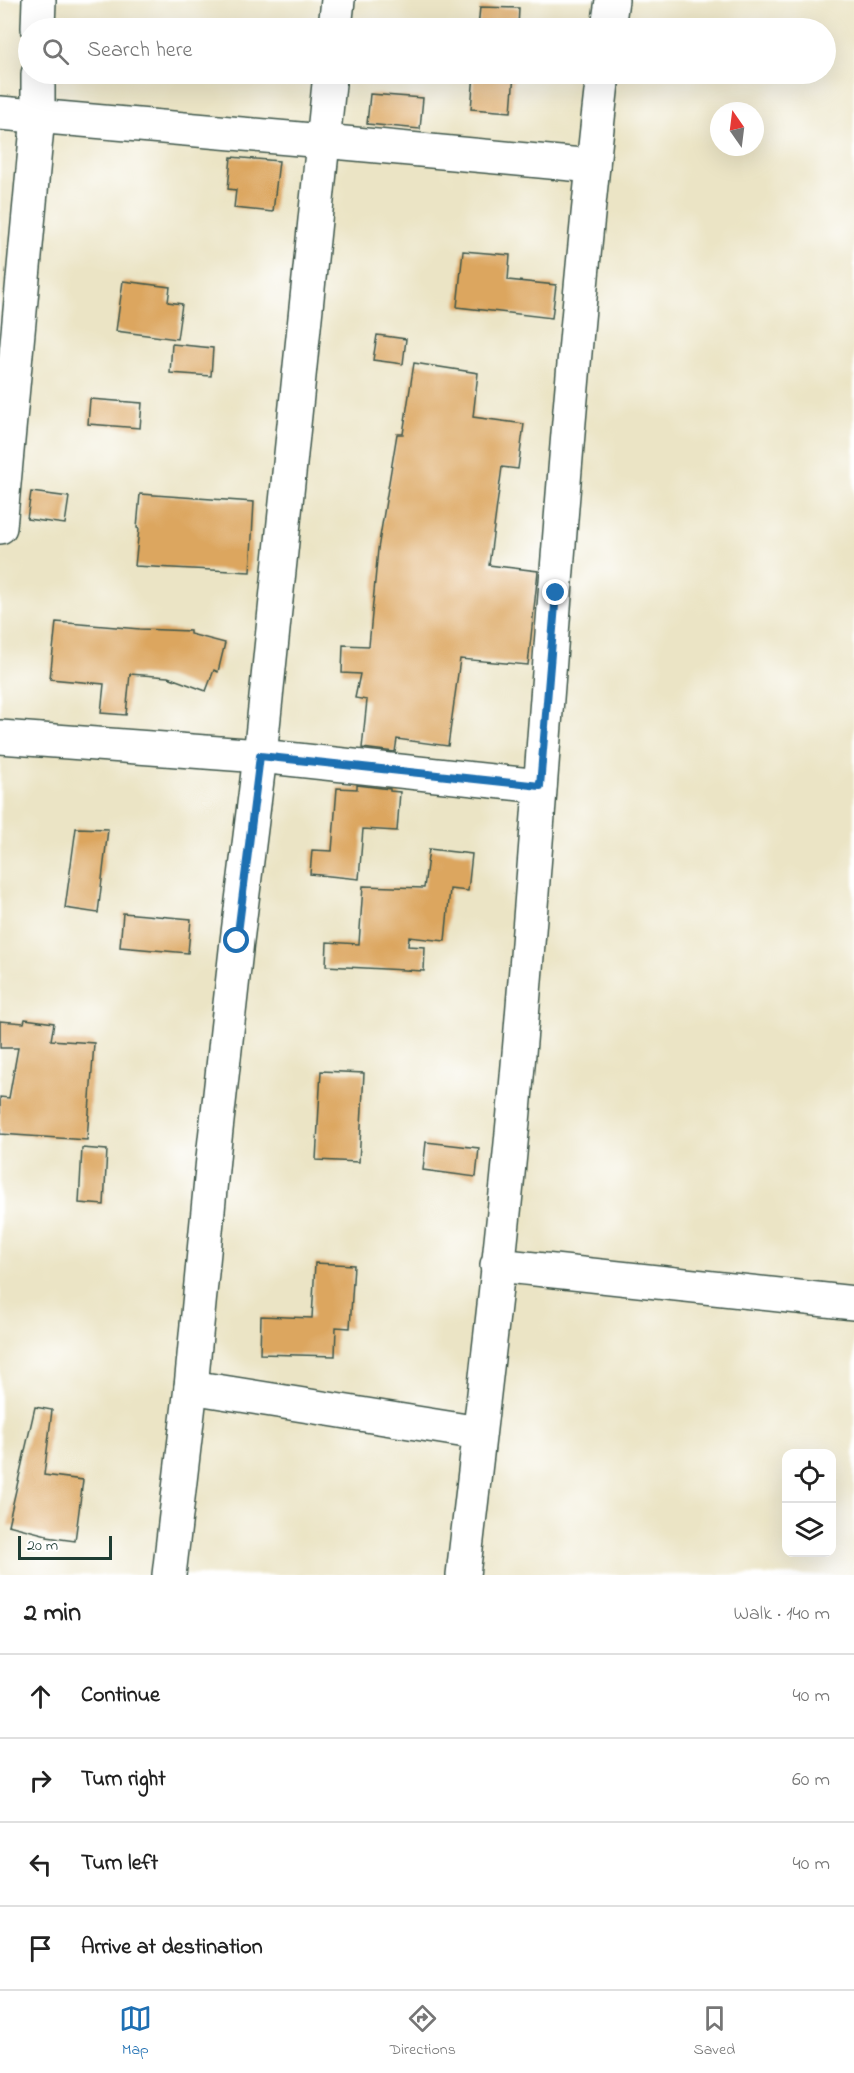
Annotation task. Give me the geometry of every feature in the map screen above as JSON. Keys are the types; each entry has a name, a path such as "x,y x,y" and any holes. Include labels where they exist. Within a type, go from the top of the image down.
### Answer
{"street":[{"path":"38,18 39,0"},
{"path":"336,18 338,0"},
{"path":"609,18 612,0"},
{"path":"0,527 38,116 38,84"},
{"path":"169,1575 191,1387 215,1136 260,756 329,84"},
{"path":"463,1575 514,1103 592,166 602,84"},
{"path":"0,113 592,166"},
{"path":"0,736 260,756 540,786"},
{"path":"497,1265 854,1304"},
{"path":"191,1387 479,1433"}],"building":[{"path":"480,7 519,8 518,18 479,18"},
{"path":"473,84 513,84 511,112 471,109"},
{"path":"370,94 423,98 420,129 367,124"},
{"path":"231,157 279,161 273,212 234,208 236,190 228,189"},
{"path":"463,251 510,255 508,280 556,285 552,318 457,307"},
{"path":"123,281 170,287 168,302 182,304 177,339 116,331"},
{"path":"377,335 406,339 403,364 373,360"},
{"path":"172,344 213,348 211,376 170,373"},
{"path":"414,363 478,373 473,417 524,424 518,469 502,467 489,565 538,571 528,665 460,659 448,746 397,739 395,752 362,748 367,700 355,698 360,674 342,673 343,645 369,646 378,549 397,434 403,434"},
{"path":"90,399 142,403 140,428 88,424"},
{"path":"31,492 69,497 65,524 27,519"},
{"path":"140,494 254,502 250,572 135,566"},
{"path":"56,622 190,631 190,634 225,643 218,672 214,670 206,691 168,677 130,674 126,715 101,713 104,684 50,679"},
{"path":"357,785 400,792 397,831 363,829 359,879 310,874 312,850 332,851 337,788 357,789"},
{"path":"76,828 108,829 98,913 65,908"},
{"path":"429,849 472,854 468,891 450,889 445,941 409,937 408,946 425,947 424,971 326,966 327,942 359,944 363,886 424,888"},
{"path":"123,913 191,919 188,953 120,947"},
{"path":"25,1019 54,1023 51,1040 94,1043 87,1140 0,1134 0,1097 9,1098 18,1048 0,1048 0,1021 24,1023"},
{"path":"321,1071 364,1073 359,1162 316,1160"},
{"path":"426,1142 479,1148 476,1177 423,1170"},
{"path":"82,1148 107,1150 104,1205 79,1203"},
{"path":"315,1263 354,1265 350,1328 336,1327 335,1356 260,1354 261,1316 312,1318"},
{"path":"35,1407 52,1410 44,1475 83,1480 75,1541 47,1537 47,1535 8,1525"}],"route":[{"path":"237,941 260,756 540,786 556,593"}]}
